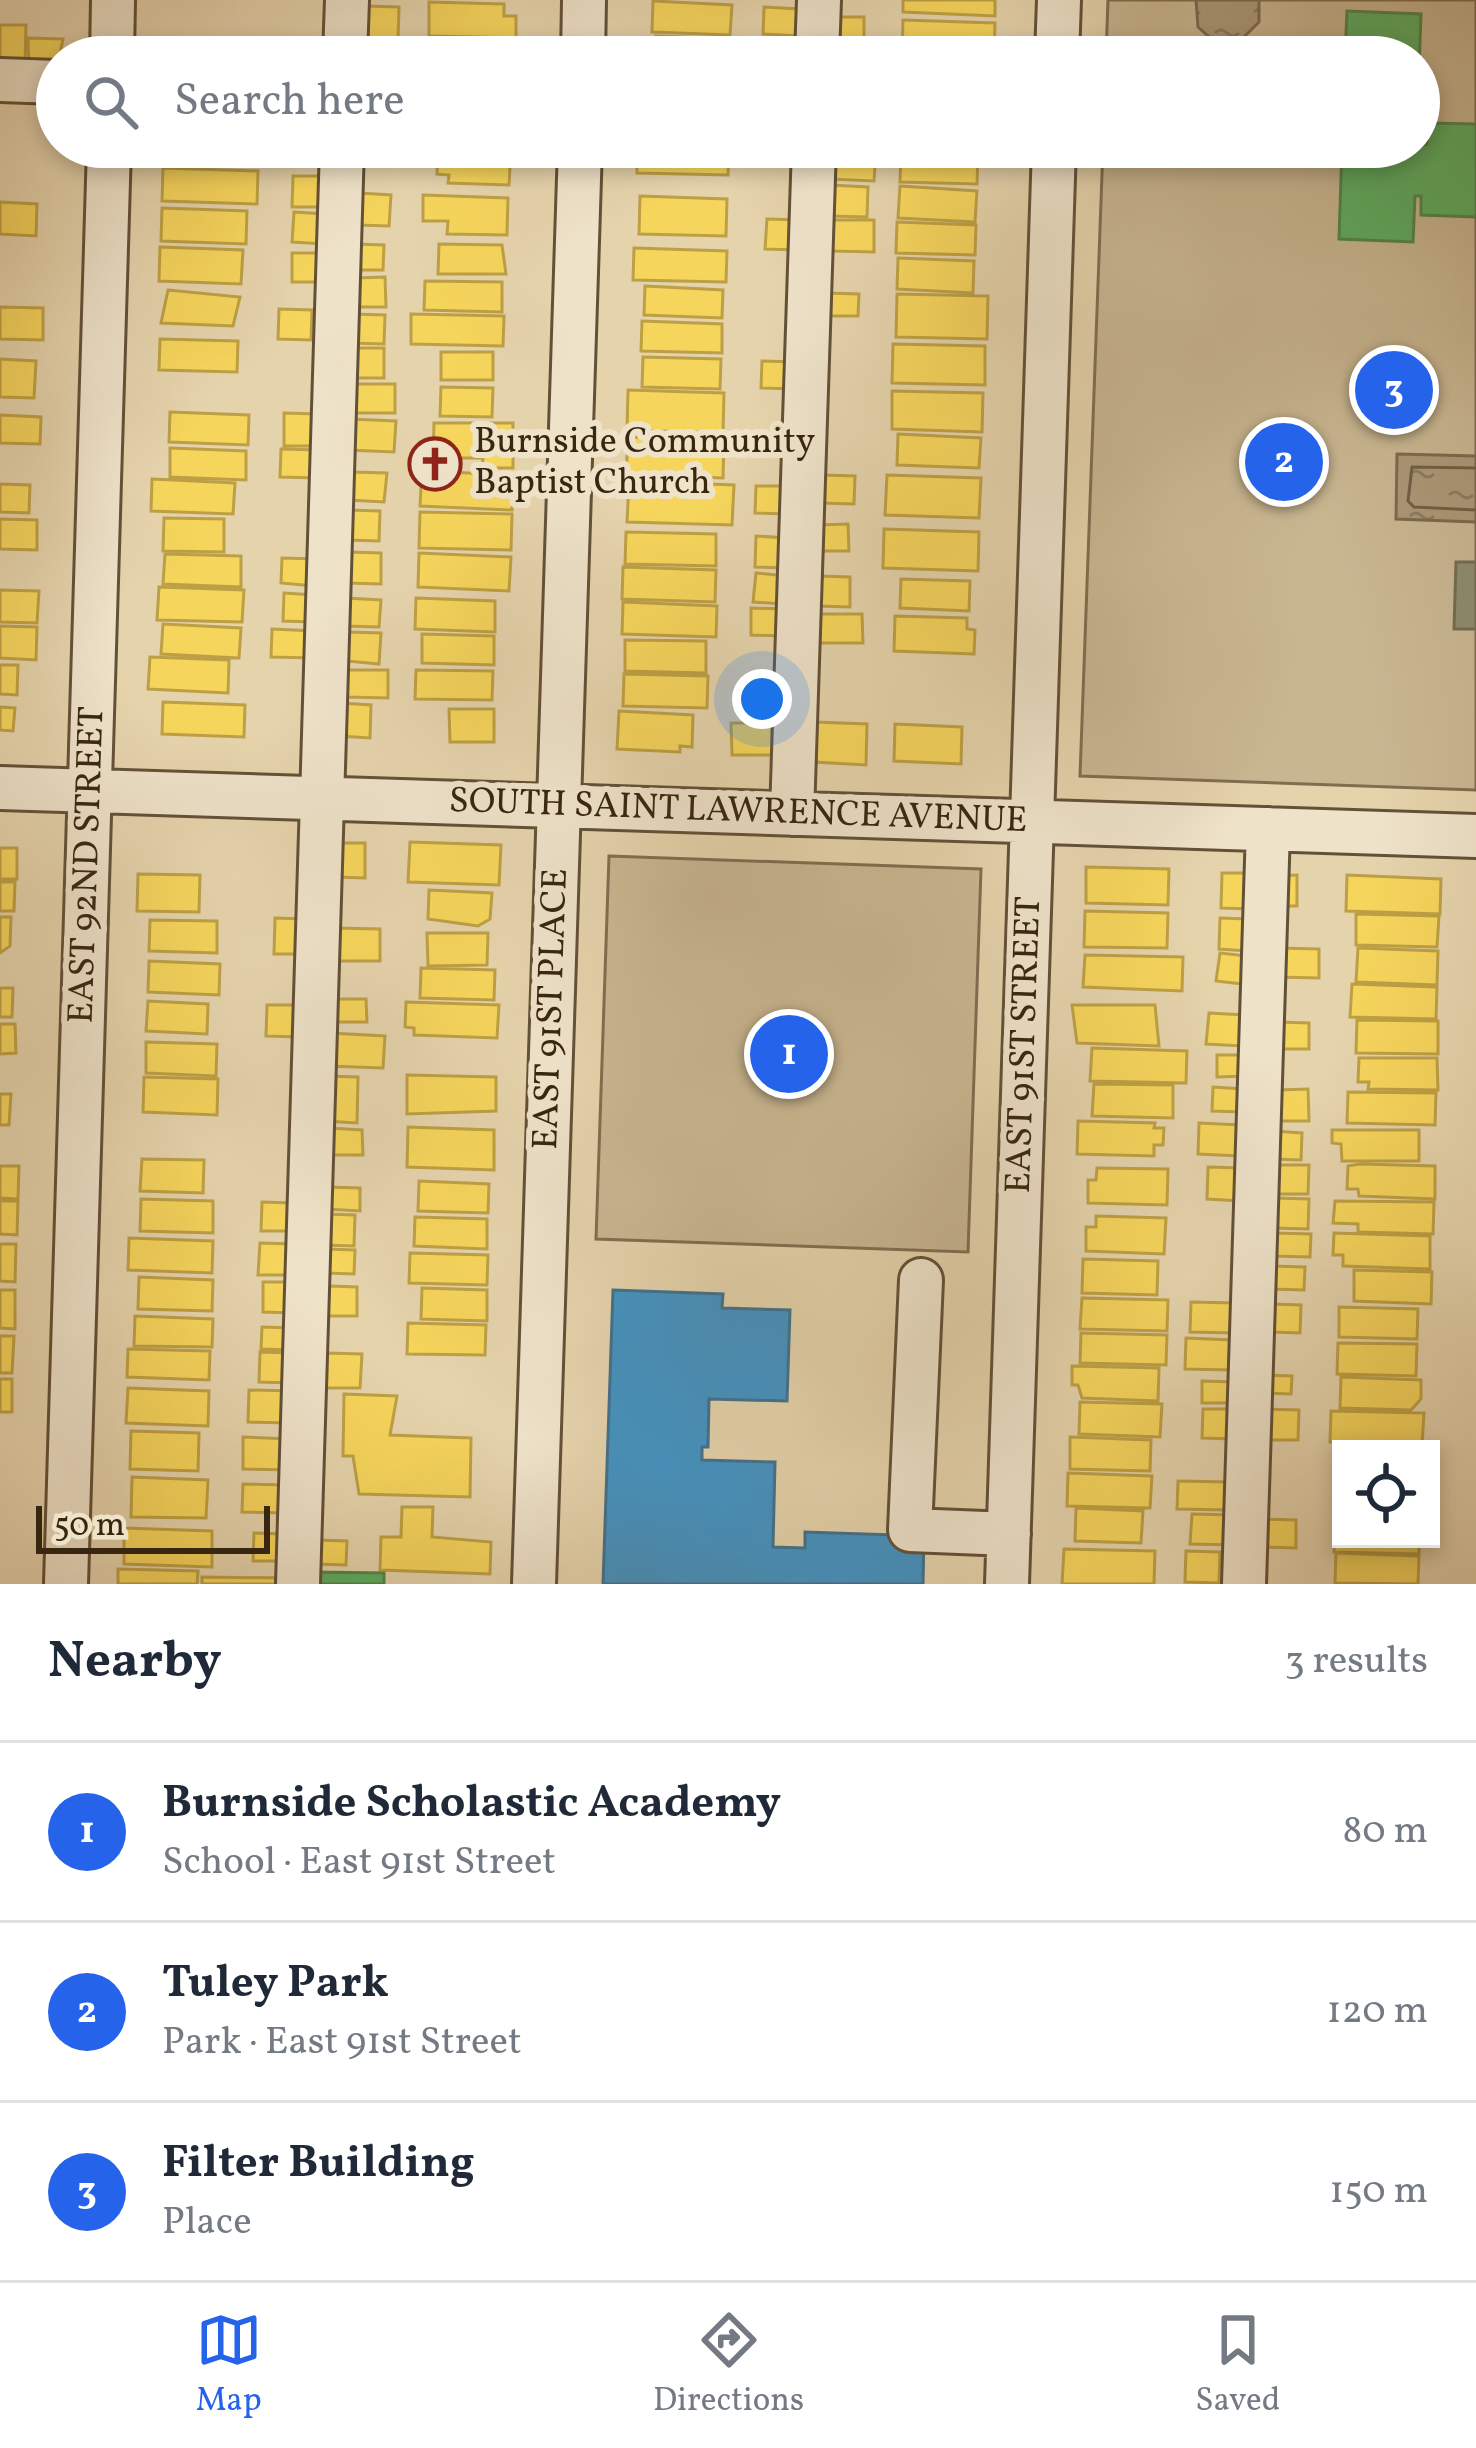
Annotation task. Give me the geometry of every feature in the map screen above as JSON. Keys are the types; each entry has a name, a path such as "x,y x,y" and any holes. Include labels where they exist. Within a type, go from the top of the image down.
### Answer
{"street":[{"path":"112,36 113,0"},
{"path":"346,36 347,0"},
{"path":"583,36 584,0"},
{"path":"818,36 819,0"},
{"path":"1058,36 1059,0"},
{"path":"0,80 36,81"},
{"name":"EAST 92ND STREET","path":"66,1584 108,168"},
{"path":"298,1584 341,168"},
{"name":"EAST 91ST PLACE","path":"534,1584 579,168"},
{"path":"792,814 813,168"},
{"name":"EAST 91ST STREET","path":"1007,1584 1053,168"},
{"name":"SOUTH SAINT LAWRENCE AVENUE","path":"0,788 1476,836"},
{"path":"1244,1584 1268,829"},
{"path":"921,1280 910,1530 1009,1534"}],"shaded area":[{"path":"1108,0 1476,0 1476,790 1080,776 1102,168 1440,168 1440,36 1107,36"},
{"path":"609,856 981,869 968,1252 596,1239"}],"water":[{"path":"1196,0 1259,0 1259,22 1245,36 1208,36 1198,27"},
{"path":"1397,454 1476,456 1476,522 1396,519"}],"building: Homes":[{"path":"903,0 995,0 995,16 903,12"},
{"path":"653,1 732,5 730,35 652,32"},
{"path":"429,2 504,4 504,16 516,16 516,36 429,36"},
{"path":"365,6 399,7 398,36 364,36"},
{"path":"764,7 800,9 799,36 763,34"},
{"path":"834,17 864,17 864,36 833,36"},
{"path":"903,20 995,23 995,36 903,36"},
{"path":"0,25 26,25 25,66 0,66"},
{"path":"28,38 36,38 36,68 29,68"},
{"path":"163,168 258,171 257,204 162,201"},
{"path":"437,168 510,168 509,185 448,183 449,175 437,174"},
{"path":"637,168 728,168 728,175 637,173"},
{"path":"832,168 875,168 874,181 831,179"},
{"path":"900,168 978,168 977,184 900,182"},
{"path":"293,176 327,176 326,207 292,207"},
{"path":"830,185 868,187 867,217 829,216"},
{"path":"900,186 977,191 975,222 898,218"},
{"path":"359,193 391,195 389,226 358,225"},
{"path":"423,195 508,198 507,235 447,234 448,221 423,221"},
{"path":"640,196 727,199 726,236 639,234"},
{"path":"0,202 37,204 36,236 0,234"},
{"path":"162,208 247,211 246,244 161,241"},
{"path":"294,212 326,214 325,244 292,242"},
{"path":"767,219 800,220 798,250 765,249"},
{"path":"832,220 874,220 874,252 831,251"},
{"path":"897,222 976,225 975,255 896,253"},
{"path":"355,244 384,245 383,270 355,270"},
{"path":"439,244 502,245 506,274 438,274"},
{"path":"160,247 243,250 241,284 159,281"},
{"path":"634,248 727,251 726,282 633,280"},
{"path":"292,253 325,253 324,282 292,282"},
{"path":"898,258 974,261 973,293 897,289"},
{"path":"385,277 386,307 354,307 354,278"},
{"path":"425,281 502,282 502,312 424,310"},
{"path":"645,286 723,290 722,318 644,315"},
{"path":"168,290 240,297 233,326 161,323"},
{"path":"826,293 859,294 858,316 825,316"},
{"path":"897,294 988,296 987,339 896,337"},
{"path":"0,307 43,308 43,340 0,339"},
{"path":"279,309 312,310 311,340 278,339"},
{"path":"352,314 385,315 384,344 351,343"},
{"path":"411,314 504,316 503,346 411,344"},
{"path":"642,321 722,324 722,353 641,351"},
{"path":"160,339 238,341 237,372 159,370"},
{"path":"893,344 985,346 985,385 892,383"},
{"path":"351,348 384,348 384,378 350,378"},
{"path":"441,352 493,352 493,380 441,380"},
{"path":"643,357 721,359 720,389 642,387"},
{"path":"0,359 36,361 34,398 0,397"},
{"path":"762,361 795,362 793,389 761,388"},
{"path":"351,384 395,384 395,413 351,413"},
{"path":"441,387 493,388 492,417 440,416"},
{"path":"628,390 724,393 723,433 627,430"},
{"path":"892,391 983,393 982,432 892,429"},
{"path":"170,412 249,415 248,445 169,442"},
{"path":"284,413 319,414 318,446 284,446"},
{"path":"0,415 41,417 40,444 0,443"},
{"path":"349,419 396,421 394,452 348,450"},
{"path":"434,423 513,423 513,468 482,468 483,458 433,458"},
{"path":"898,434 981,438 979,468 897,465"},
{"path":"628,437 724,440 723,478 626,475"},
{"path":"170,448 246,451 246,480 170,477"},
{"path":"281,449 319,450 319,478 280,477"},
{"path":"422,471 514,475 512,510 420,506"},
{"path":"351,472 387,473 384,502 349,500"},
{"path":"822,475 855,476 854,504 822,503"},
{"path":"887,475 981,478 979,518 885,515"},
{"path":"152,479 235,483 233,514 151,511"},
{"path":"629,481 734,485 732,525 627,522"},
{"path":"0,484 30,485 29,513 0,512"},
{"path":"756,486 788,486 787,514 755,513"},
{"path":"348,510 380,511 379,541 347,540"},
{"path":"420,512 512,514 511,550 419,548"},
{"path":"164,518 224,519 224,552 163,551"},
{"path":"0,519 37,520 37,550 0,549"},
{"path":"848,524 849,551 818,551 818,525"},
{"path":"884,529 979,532 978,571 883,568"},
{"path":"626,532 716,534 716,566 625,564"},
{"path":"756,536 788,538 787,568 755,567"},
{"path":"348,552 381,553 381,584 347,583"},
{"path":"419,553 511,557 509,591 418,587"},
{"path":"165,554 241,556 241,587 163,584"},
{"path":"282,558 316,559 315,586 281,583"},
{"path":"623,567 716,570 715,602 622,599"},
{"path":"756,573 786,576 783,604 753,602"},
{"path":"818,576 850,577 850,607 817,606"},
{"path":"901,579 970,581 969,611 900,608"},
{"path":"159,587 244,590 242,622 157,620"},
{"path":"0,590 39,591 37,623 0,622"},
{"path":"284,593 313,595 312,622 283,621"},
{"path":"345,598 381,600 379,627 343,626"},
{"path":"416,598 495,601 495,632 415,629"},
{"path":"623,602 717,606 716,637 622,634"},
{"path":"751,608 784,609 783,636 751,635"},
{"path":"818,614 862,614 863,643 818,643"},
{"path":"895,616 967,618 967,629 975,630 974,654 894,651"},
{"path":"163,624 241,628 239,658 161,654"},
{"path":"0,626 37,627 36,660 0,658"},
{"path":"272,629 315,631 314,658 271,657"},
{"path":"348,632 381,633 379,664 347,661"},
{"path":"422,634 494,636 494,665 422,663"},
{"path":"625,640 706,641 706,673 625,671"},
{"path":"150,657 229,660 228,693 148,689"},
{"path":"0,665 18,665 17,695 0,694"},
{"path":"346,670 388,670 388,698 346,697"},
{"path":"416,670 493,671 492,700 415,699"},
{"path":"624,674 708,676 707,708 623,706"},
{"path":"754,678 786,681 784,712 753,710"},
{"path":"163,702 245,705 244,737 162,734"},
{"path":"341,703 371,705 370,738 339,736"},
{"path":"0,707 15,708 13,731 0,730"},
{"path":"449,709 494,709 494,742 450,742"},
{"path":"619,711 693,715 692,747 680,746 680,752 617,749"},
{"path":"815,722 867,724 866,765 814,762"},
{"path":"731,723 772,723 772,755 732,755"},
{"path":"895,724 962,727 961,764 894,761"},
{"path":"410,842 501,845 499,885 408,882"},
{"path":"338,843 365,843 365,878 337,877"},
{"path":"0,848 17,848 17,879 0,879"},
{"path":"1086,867 1169,869 1168,905 1086,903"},
{"path":"1222,873 1252,873 1252,909 1221,908"},
{"path":"138,874 200,875 199,912 137,911"},
{"path":"1297,875 1297,906 1277,906 1278,876"},
{"path":"1347,875 1441,879 1440,914 1346,911"},
{"path":"0,882 15,882 14,911 0,911"},
{"path":"429,890 492,893 490,919 478,926 428,919"},
{"path":"1085,911 1168,913 1167,948 1084,947"},
{"path":"1356,914 1439,916 1437,947 1356,945"},
{"path":"0,917 11,917 10,946 0,953"},
{"path":"275,918 304,919 303,954 274,954"},
{"path":"1220,918 1248,919 1247,951 1219,949"},
{"path":"150,920 217,921 217,953 149,951"},
{"path":"335,928 380,929 380,961 335,961"},
{"path":"427,933 488,933 487,965 428,966"},
{"path":"1278,948 1319,949 1319,978 1277,977"},
{"path":"1358,948 1438,951 1437,985 1356,982"},
{"path":"1220,953 1247,956 1243,984 1216,981"},
{"path":"1085,955 1183,957 1182,991 1083,987"},
{"path":"149,961 220,964 219,995 148,992"},
{"path":"421,968 495,970 494,1000 420,998"},
{"path":"1352,984 1437,987 1436,1019 1350,1017"},
{"path":"0,988 13,988 12,1017 0,1017"},
{"path":"336,999 366,999 367,1022 336,1022"},
{"path":"148,1001 208,1004 207,1034 146,1031"},
{"path":"406,1002 499,1005 497,1038 414,1035 414,1028 405,1027"},
{"path":"267,1005 299,1005 299,1037 266,1036"},
{"path":"1072,1005 1155,1005 1159,1046 1077,1043"},
{"path":"1209,1013 1245,1015 1243,1046 1206,1044"},
{"path":"1357,1020 1438,1021 1438,1054 1356,1053"},
{"path":"1278,1022 1309,1023 1309,1049 1277,1049"},
{"path":"0,1024 15,1024 16,1053 0,1054"},
{"path":"329,1033 385,1036 383,1068 327,1066"},
{"path":"146,1042 217,1044 216,1076 146,1073"},
{"path":"1092,1048 1187,1051 1186,1083 1090,1081"},
{"path":"1217,1055 1246,1055 1247,1076 1217,1077"},
{"path":"1359,1058 1437,1058 1438,1090 1368,1089 1369,1082 1358,1082"},
{"path":"407,1075 496,1077 496,1111 407,1114"},
{"path":"325,1076 358,1077 357,1123 324,1121"},
{"path":"144,1077 218,1079 217,1115 143,1112"},
{"path":"1094,1084 1173,1085 1173,1118 1092,1116"},
{"path":"1213,1087 1243,1089 1241,1112 1212,1111"},
{"path":"1308,1089 1309,1121 1277,1121 1277,1090"},
{"path":"1348,1092 1436,1093 1435,1125 1347,1123"},
{"path":"0,1094 11,1094 9,1125 0,1125"},
{"path":"1078,1121 1155,1123 1154,1128 1164,1128 1163,1145 1154,1145 1154,1156 1077,1154"},
{"path":"1199,1123 1241,1125 1239,1156 1198,1154"},
{"path":"408,1127 494,1130 494,1170 407,1167"},
{"path":"329,1128 362,1130 363,1155 329,1155"},
{"path":"1332,1130 1419,1130 1419,1161 1342,1161 1341,1144 1332,1143"},
{"path":"1273,1131 1302,1133 1301,1160 1272,1159"},
{"path":"142,1159 204,1160 203,1193 140,1191"},
{"path":"1275,1165 1309,1165 1308,1194 1274,1194"},
{"path":"0,1166 19,1166 18,1199 0,1198"},
{"path":"1348,1166 1435,1166 1435,1199 1359,1196 1358,1189 1347,1189"},
{"path":"1208,1167 1241,1168 1240,1201 1207,1199"},
{"path":"1097,1168 1168,1169 1167,1205 1088,1203 1088,1180 1096,1180"},
{"path":"419,1181 489,1184 488,1213 418,1211"},
{"path":"326,1187 360,1188 360,1211 326,1209"},
{"path":"1273,1198 1309,1199 1308,1229 1272,1228"},
{"path":"141,1199 213,1201 213,1233 140,1231"},
{"path":"0,1201 18,1201 17,1235 0,1234"},
{"path":"1335,1201 1434,1202 1433,1234 1358,1232 1358,1224 1333,1223"},
{"path":"262,1202 293,1203 292,1231 261,1231"},
{"path":"325,1214 355,1215 354,1246 325,1245"},
{"path":"1096,1216 1166,1218 1164,1254 1086,1251 1086,1227 1096,1227"},
{"path":"415,1217 487,1219 487,1249 414,1246"},
{"path":"1272,1233 1311,1234 1310,1257 1271,1256"},
{"path":"1334,1233 1430,1236 1430,1269 1343,1266 1343,1255 1333,1255"},
{"path":"129,1238 213,1241 212,1273 128,1270"},
{"path":"260,1243 294,1244 293,1275 258,1275"},
{"path":"0,1244 16,1244 15,1282 0,1281"},
{"path":"326,1249 355,1250 354,1274 325,1273"},
{"path":"410,1253 488,1255 487,1285 409,1283"},
{"path":"1083,1259 1158,1261 1157,1295 1082,1293"},
{"path":"1270,1266 1305,1267 1304,1290 1269,1289"},
{"path":"1354,1270 1432,1272 1431,1304 1354,1301"},
{"path":"139,1277 213,1280 212,1311 138,1309"},
{"path":"263,1282 293,1282 293,1313 263,1312"},
{"path":"329,1286 357,1287 357,1316 328,1316"},
{"path":"422,1288 487,1290 487,1321 421,1319"},
{"path":"0,1290 15,1290 15,1329 0,1328"},
{"path":"1082,1298 1168,1300 1167,1331 1080,1329"},
{"path":"1191,1302 1235,1303 1235,1333 1190,1332"},
{"path":"1271,1304 1301,1305 1300,1333 1270,1332"},
{"path":"1339,1307 1418,1309 1417,1339 1339,1337"},
{"path":"135,1316 213,1319 212,1347 134,1346"},
{"path":"408,1323 486,1325 485,1355 407,1354"},
{"path":"262,1327 293,1328 292,1350 261,1349"},
{"path":"1081,1333 1167,1335 1166,1365 1080,1363"},
{"path":"0,1336 14,1336 12,1373 0,1373"},
{"path":"1186,1338 1232,1340 1231,1370 1185,1369"},
{"path":"1338,1343 1417,1344 1416,1376 1337,1374"},
{"path":"128,1349 210,1351 209,1380 127,1377"},
{"path":"260,1352 292,1353 292,1383 259,1382"},
{"path":"326,1353 362,1354 360,1388 326,1388"},
{"path":"1072,1366 1159,1368 1158,1401 1082,1398 1078,1385 1072,1385"},
{"path":"1263,1375 1292,1376 1291,1394 1263,1393"},
{"path":"1341,1377 1421,1380 1421,1399 1411,1410 1340,1408"},
{"path":"0,1379 12,1379 12,1412 0,1412"},
{"path":"1202,1381 1236,1382 1235,1403 1202,1403"},
{"path":"128,1388 209,1391 208,1426 126,1423"},
{"path":"249,1390 293,1391 292,1423 248,1422"},
{"path":"344,1394 397,1396 390,1435 471,1438 470,1497 359,1494 353,1456 343,1456"},
{"path":"1080,1402 1162,1404 1160,1437 1079,1434"},
{"path":"1203,1409 1234,1409 1233,1439 1202,1438"},
{"path":"1265,1409 1299,1410 1298,1440 1263,1440"},
{"path":"1331,1411 1424,1413 1422,1440 1330,1442"},
{"path":"131,1431 199,1433 198,1471 130,1469"},
{"path":"243,1437 290,1439 289,1470 243,1469"},
{"path":"1070,1437 1151,1440 1150,1471 1070,1469"},
{"path":"1068,1473 1152,1476 1150,1508 1067,1506"},
{"path":"132,1477 208,1480 206,1518 131,1517"},
{"path":"1178,1481 1228,1482 1227,1510 1177,1509"},
{"path":"243,1484 286,1485 285,1513 242,1512"},
{"path":"402,1507 433,1507 432,1537 491,1542 490,1574 380,1570 381,1537 401,1537"},
{"path":"1076,1508 1143,1511 1141,1543 1075,1541"},
{"path":"1192,1514 1233,1515 1233,1545 1190,1544"},
{"path":"1266,1519 1296,1520 1296,1548 1265,1547"},
{"path":"124,1528 212,1531 212,1567 124,1564"},
{"path":"254,1533 282,1534 282,1561 253,1561"},
{"path":"316,1540 347,1541 346,1565 315,1564"},
{"path":"1334,1548 1419,1548 1419,1554 1334,1552"},
{"path":"1064,1549 1155,1551 1154,1584 1062,1584"},
{"path":"1186,1551 1220,1552 1219,1583 1185,1582"},
{"path":"1336,1553 1419,1556 1418,1584 1335,1583"},
{"path":"118,1569 198,1571 197,1584 118,1584"},
{"path":"202,1577 286,1578 286,1584 202,1584"}],"building: Schools":[{"path":"613,1290 723,1294 722,1308 790,1310 787,1401 709,1399 708,1447 702,1447 702,1460 775,1462 773,1547 805,1548 805,1532 924,1536 923,1584 603,1584"}],"building: Public":[{"path":"1347,11 1421,14 1420,36 1346,36"},
{"path":"1440,123 1476,124 1476,217 1421,215 1421,196 1415,196 1413,242 1339,239 1341,168 1440,168"},
{"path":"311,1572 384,1573 384,1584 310,1584"}],"building: Industry":[{"path":"1381,379 1407,380 1406,419 1379,418"},
{"path":"1456,562 1476,562 1476,629 1454,629"}],"place":[{"name":"Filter Building","path":"1394,390"},
{"name":"Tuley Park","path":"1284,462"},
{"name":"Burnside Community Baptist Church","path":"435,464"},
{"name":"Burnside Scholastic Academy","path":"789,1054"}]}
